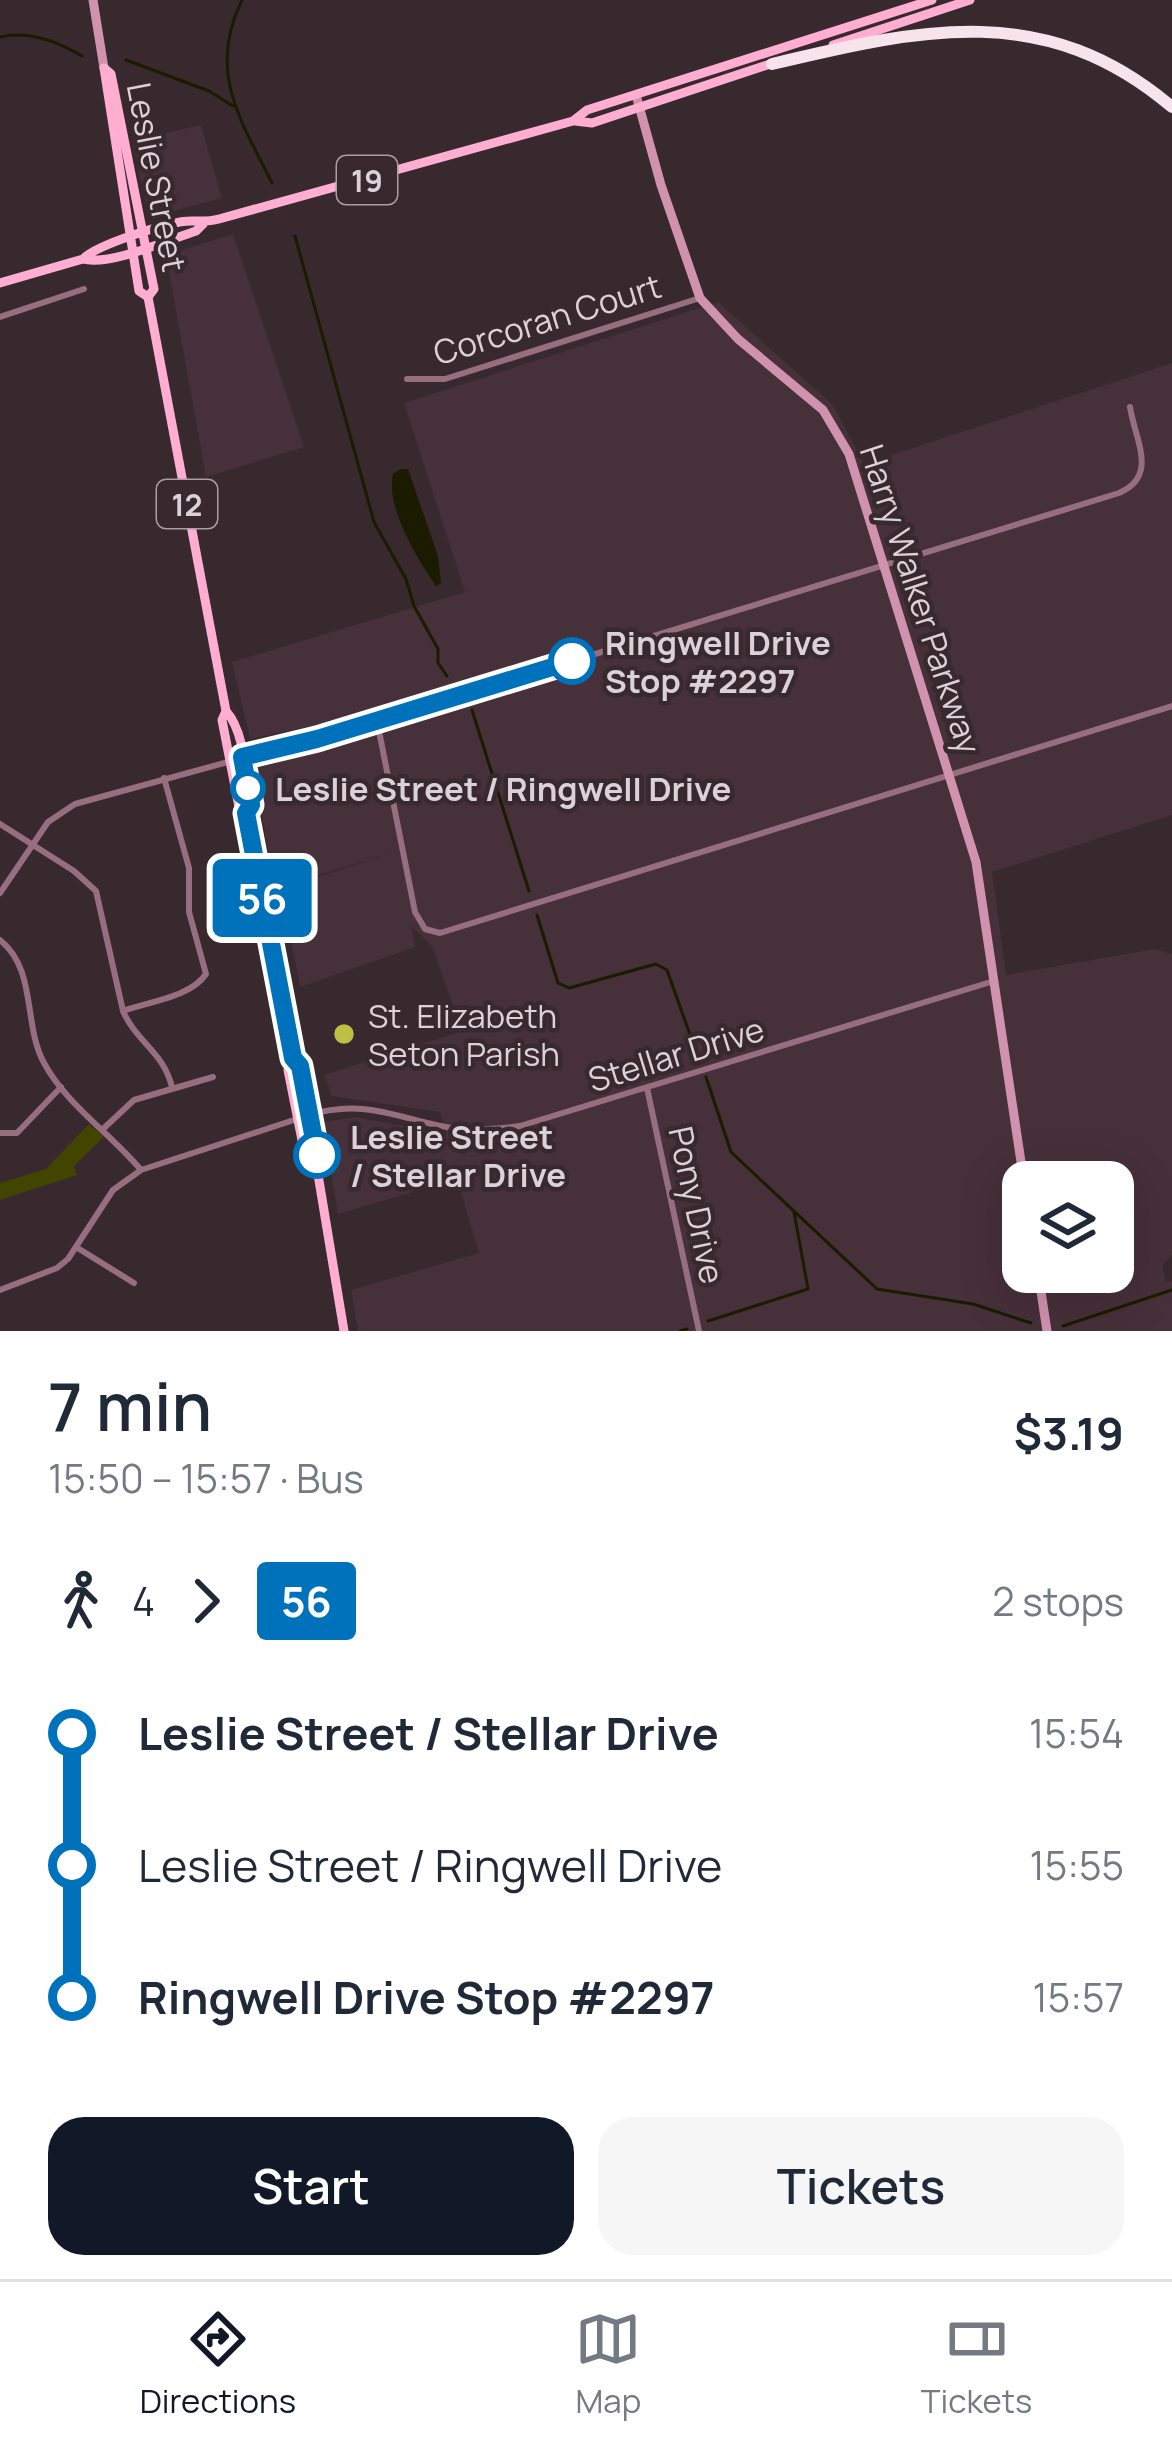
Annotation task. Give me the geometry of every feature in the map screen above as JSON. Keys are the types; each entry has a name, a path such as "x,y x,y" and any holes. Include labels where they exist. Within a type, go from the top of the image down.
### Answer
{"highway":[{"path":"772,64 927,27 998,21 1046,30 1101,52 1149,84 1172,107"}],"main road":[{"name":"19","path":"573,121 587,110 932,0"},
{"name":"19","path":"0,283 82,259 94,262 145,240 196,231 204,223 573,121 592,123 970,0"},
{"name":"Leslie Street","path":"104,68 111,74 145,240 154,289 148,297"},
{"name":"Leslie Street","path":"104,68 139,290 148,297 226,711 233,718 242,757 251,805 246,813"},
{"name":"Leslie Street","path":"226,711 222,720 238,807 246,813 293,1058 300,1066 304,1117 318,1160 314,1166 344,1331"}],"street":[{"name":"Leslie Street","path":"93,0 104,68"},
{"name":"Harry Walker Parkway","path":"636,94 700,298 738,339 823,410 849,454 976,862 1021,1161"},
{"path":"0,317 84,289"},
{"name":"Corcoran Court","path":"407,379 446,379 700,298"},
{"path":"0,893 31,844 56,815 75,804 377,721 1130,488 1142,474 1143,464 1130,407"},
{"path":"377,721 416,912 432,933 449,932 1172,706"},
{"path":"123,1011 185,991 200,984 206,974 189,912 189,868 164,778"},
{"path":"0,824 96,890 123,1011 166,1066 172,1088"},
{"path":"0,940 14,951 21,970 43,1062 141,1170 113,1190 68,1259 46,1275 0,1290"},
{"name":"Stellar Drive","path":"141,1170 304,1117 363,1107 447,1127 493,1130 536,1122 994,981"},
{"path":"103,1129 134,1100 213,1077"},
{"path":"0,1133 17,1133 62,1088"},
{"name":"Pony Drive","path":"647,1088 699,1331"},
{"path":"76,1247 134,1283"},
{"path":"1041,1293 1047,1331"}],"shaded area":[{"path":"201,125 222,198 159,215 147,209 132,140"},
{"path":"233,234 304,447 206,477 166,255"},
{"path":"718,302 833,405 864,464 1172,363 1172,815 992,872 1006,975 1154,949 1172,954 1172,1255 1162,1266 1166,1282 1172,1281 1172,1331 358,1331 351,1290 479,1253 457,1179 338,1214 319,1127 324,1122 356,1117 446,1134 440,1112 332,1096 324,1075 462,1031 432,946 411,926 415,947 300,987 281,889 394,852 274,889 254,766 364,734 361,715 250,739 232,662 465,592 404,403"},
{"path":"408,469 438,556 441,583 436,586 413,549 394,502 393,474"},
{"path":"89,1124 104,1137 74,1166 77,1175 0,1200 0,1183 46,1169"}],"waterway":[{"path":"242,0 227,50 228,72 239,116 272,183"},
{"path":"0,37 42,38 82,56"},
{"path":"126,60 209,91 233,106"},
{"path":"295,236 374,522 406,579 447,676"},
{"path":"472,710 529,891"},
{"path":"537,915 558,983 569,988 656,964 667,970 700,1063"},
{"path":"706,1077 731,1152 877,1289 973,1304 1031,1323"},
{"path":"708,1321 808,1289 794,1212"},
{"path":"1063,1326 1172,1290"},
{"path":"680,1331 687,1329"}],"bus line":[{"name":"56","path":"317,1155 300,1066 293,1058 246,813 251,805 242,757 317,739 572,661"}],"place":[{"name":"Ringwell Drive Stop #2297","path":"572,661"},
{"name":"Leslie Street / Ringwell Drive","path":"248,788"},
{"name":"St. Elizabeth Seton Parish","path":"344,1034"},
{"name":"Leslie Street / Stellar Drive","path":"317,1155"}]}
